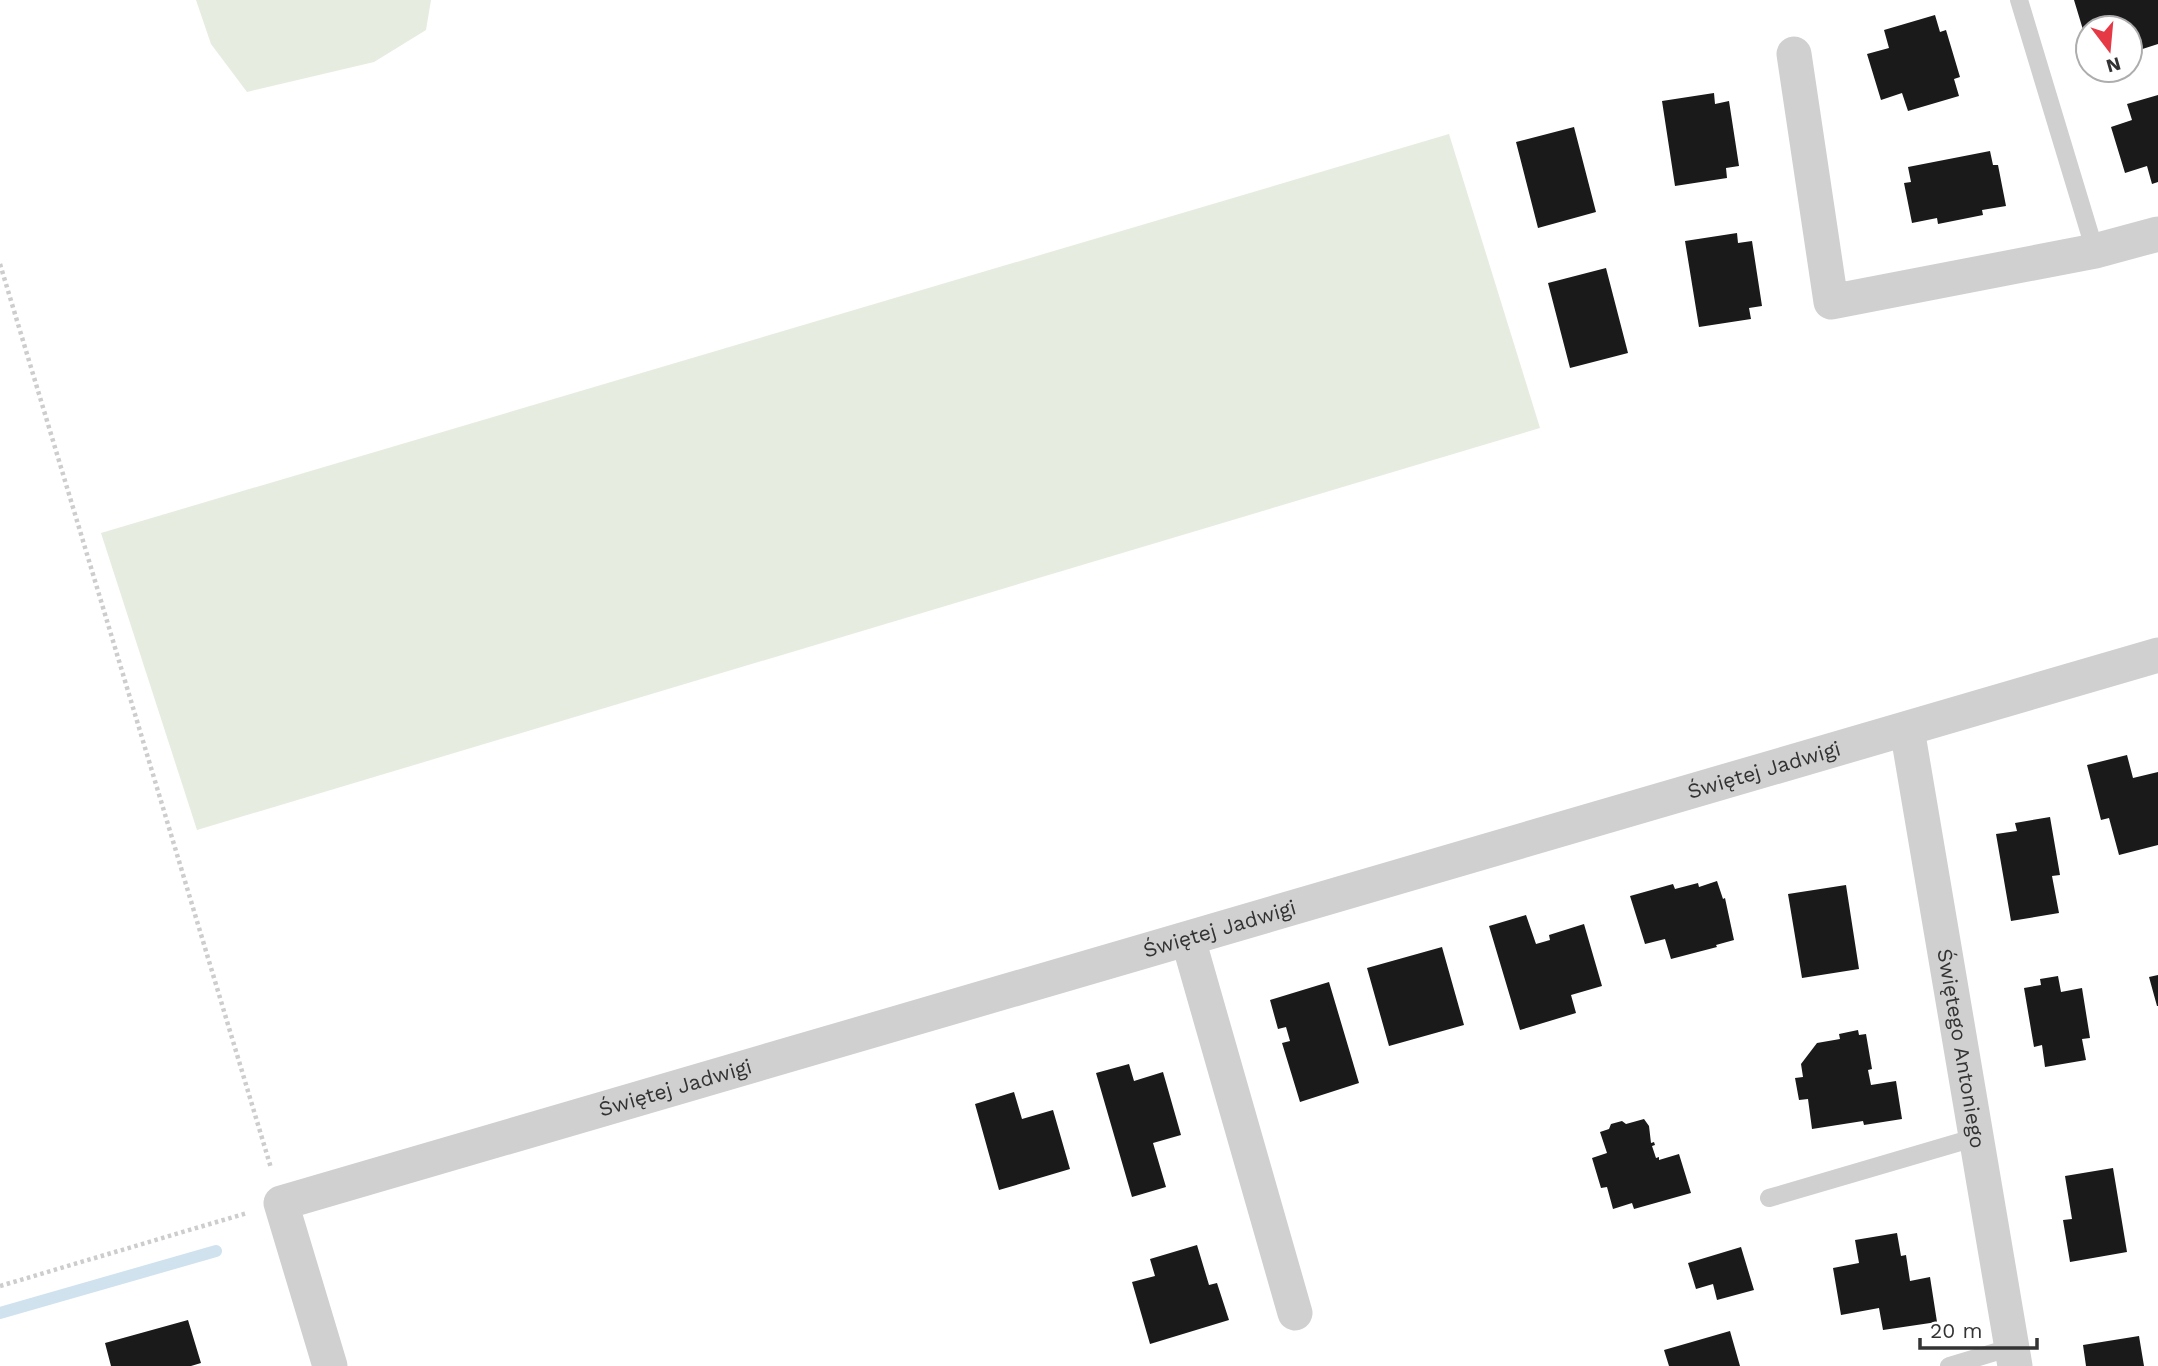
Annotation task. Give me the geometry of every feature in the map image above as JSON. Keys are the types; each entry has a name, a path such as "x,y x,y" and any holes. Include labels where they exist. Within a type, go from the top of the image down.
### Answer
{"street":[{"path":"1794,54 1831,302 2095,251 2158,234"},
{"name":"Świętej Jadwigi","path":"281,1203 2158,655"},
{"name":"Świętego Antoniego","path":"1907,729 2013,1357"},
{"path":"1188,939 1295,1313"},
{"path":"281,1203 330,1366"}],"lane":[{"path":"2020,0 2095,251"},
{"path":"1769,1198 1977,1136"},
{"path":"1948,1366 2013,1357"}],"path":[{"path":"0,264 281,1203 0,1286"}],"shaded area":[{"path":"196,0 431,0 426,30 374,62 247,92 211,44"},
{"path":"1449,134 1540,428 197,830 101,533"}],"building":[{"path":"2074,0 2158,0 2158,44 2144,48 2144,14 2078,14"},
{"path":"1935,15 1940,32 1946,30 1960,77 1954,79 1959,96 1908,111 1902,93 1881,100 1867,54 1889,48 1884,30"},
{"path":"1714,93 1715,104 1729,101 1739,166 1726,168 1727,178 1675,186 1662,101"},
{"path":"2158,95 2158,182 2152,184 2147,166 2125,173 2111,127 2132,120 2127,104"},
{"path":"1574,127 1596,212 1538,228 1516,142"},
{"path":"1990,151 1993,165 1998,165 2006,206 1982,210 1983,215 1938,224 1937,218 1912,223 1904,183 1911,182 1908,167"},
{"path":"1737,233 1738,243 1752,241 1762,306 1749,308 1751,319 1699,327 1685,241"},
{"path":"1606,268 1628,353 1570,368 1548,283"},
{"path":"2127,755 2133,778 2158,772 2158,845 2119,855 2109,818 2101,820 2087,765"},
{"path":"2050,817 2060,875 2052,876 2059,913 2011,921 1996,834 2017,831 2015,823"},
{"path":"1717,881 1723,899 1725,898 1734,940 1671,959 1665,939 1645,944 1630,896 1673,884 1675,889 1698,883 1699,887"},
{"path":"1846,885 1859,969 1802,978 1788,894"},
{"path":"1526,915 1536,944 1550,940 1549,935 1584,924 1602,986 1571,995 1576,1013 1520,1030 1489,926"},
{"path":"1442,947 1464,1025 1389,1046 1367,968"},
{"path":"2158,975 2158,1006 2157,1006 2149,977"},
{"path":"2058,976 2061,992 2082,988 2090,1038 2082,1039 2086,1060 2045,1067 2042,1045 2034,1047 2024,988 2041,985 2040,979"},
{"path":"1329,982 1359,1083 1300,1102 1282,1043 1290,1041 1286,1027 1278,1029 1270,1000"},
{"path":"1858,1030 1859,1035 1866,1034 1872,1069 1868,1070 1871,1085 1896,1081 1902,1119 1864,1125 1863,1121 1812,1129 1808,1099 1799,1100 1795,1078 1803,1077 1801,1064 1817,1043 1840,1039 1839,1034"},
{"path":"1129,1064 1134,1081 1163,1072 1181,1135 1153,1143 1166,1187 1132,1197 1096,1073"},
{"path":"1014,1092 1022,1119 1053,1110 1070,1169 999,1190 975,1104"},
{"path":"1644,1119 1649,1126 1651,1143 1654,1142 1655,1145 1652,1146 1656,1158 1659,1157 1659,1160 1679,1154 1691,1193 1634,1209 1632,1203 1613,1209 1607,1187 1601,1188 1592,1158 1607,1153 1600,1132 1609,1129 1611,1124 1622,1121 1626,1124"},
{"path":"2113,1168 2127,1252 2070,1262 2063,1220 2072,1219 2065,1176"},
{"path":"1897,1233 1901,1256 1906,1255 1910,1281 1930,1277 1937,1322 1883,1330 1879,1308 1841,1315 1833,1268 1859,1263 1855,1240"},
{"path":"1197,1245 1209,1285 1217,1283 1229,1320 1150,1344 1132,1282 1155,1276 1150,1259"},
{"path":"1741,1247 1754,1290 1717,1300 1713,1284 1696,1289 1688,1263"},
{"path":"188,1320 201,1363 191,1366 111,1366 105,1343"},
{"path":"1730,1331 1740,1366 1669,1366 1664,1350"},
{"path":"2139,1336 2144,1366 2086,1366 2083,1345"}],"waterway":[{"path":"0,1313 216,1251"}]}
